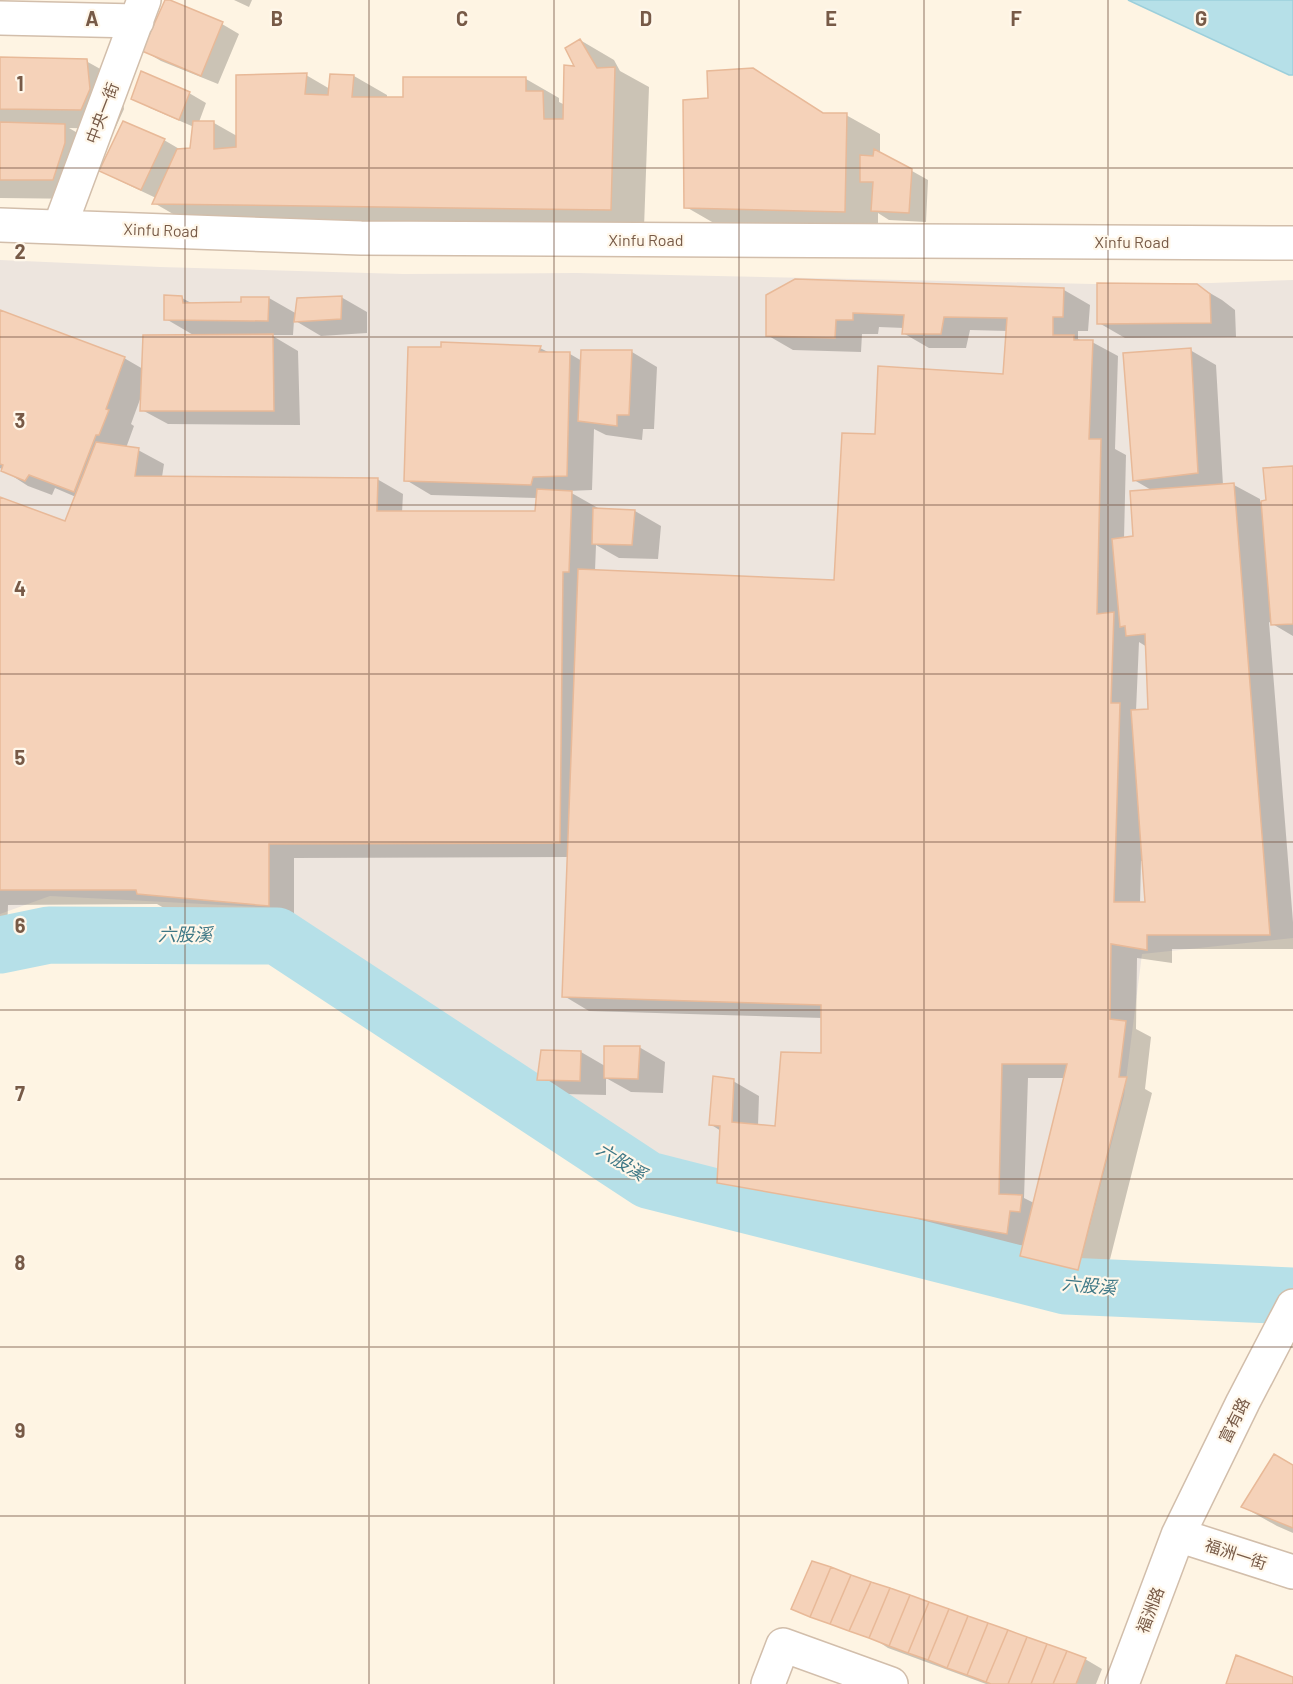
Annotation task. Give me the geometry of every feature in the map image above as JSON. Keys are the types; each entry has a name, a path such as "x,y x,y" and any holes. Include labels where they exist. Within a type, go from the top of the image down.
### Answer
{"street":[{"path":"0,18 141,10"},
{"name":"中央一街","path":"60,226 141,10"},
{"name":"Xinfu Road","path":"0,225 361,238 1293,243"},
{"name":"富有路","path":"1178,1535 1293,1306"},
{"name":"福洲一街","path":"1178,1535 1293,1572"},
{"name":"福洲路","path":"1122,1684 1178,1535"},
{"path":"768,1684 783,1645 891,1684"}],"shaded area":[{"path":"0,260 403,274 576,273 1093,284 1293,280 1293,938 1142,954 1124,1096 1078,1271 662,1175 596,1136 557,1107 499,1049 278,908 50,896 0,914"}],"water":[{"path":"1128,0 1293,0 1293,75 1289,75"}],"building":[{"path":"165,0 223,22 201,76 142,51"},
{"path":"580,39 597,68 615,67 611,210 152,204 177,149 190,148 193,121 214,121 214,149 236,147 236,75 307,73 305,94 328,95 330,74 354,75 352,97 403,97 403,77 526,77 526,91 543,91 544,119 563,119 564,65 574,66 565,48"},
{"path":"0,57 87,59 90,89 81,110 0,109"},
{"path":"753,68 823,113 847,113 845,212 684,208 683,100 708,98 707,71"},
{"path":"141,71 190,92 179,120 131,99"},
{"path":"123,121 165,139 141,190 99,171"},
{"path":"0,122 65,124 65,143 53,180 0,180"},
{"path":"874,149 912,169 909,213 871,211 873,182 860,182 860,155 873,156"},
{"path":"795,279 1064,288 1063,317 1053,317 1053,335 1074,335 1074,340 1093,340 1089,439 1101,439 1097,614 1114,612 1111,703 1120,703 1114,902 1145,902 1131,710 1148,709 1145,634 1126,636 1125,626 1120,627 1112,539 1133,536 1130,491 1234,483 1270,935 1147,935 1147,950 1111,944 1110,1019 1126,1021 1119,1077 1127,1077 1078,1270 1020,1256 1067,1064 1002,1064 999,1194 1022,1195 1020,1212 1010,1211 1007,1234 717,1183 720,1126 709,1125 713,1076 734,1079 732,1122 775,1126 781,1052 821,1053 821,1005 562,997 578,569 834,580 842,433 875,434 878,366 1003,374 1007,318 944,317 941,334 902,334 904,315 853,313 853,320 836,320 835,338 766,336 766,295"},
{"path":"1097,283 1197,284 1210,294 1211,323 1097,324"},
{"path":"164,295 182,296 183,303 241,302 241,297 269,297 268,321 164,320"},
{"path":"342,296 341,319 294,322 297,298"},
{"path":"0,310 125,357 106,409 109,410 99,435 96,435 74,492 29,475 25,481 1,471 3,465 0,464"},
{"path":"273,334 274,411 140,411 143,335"},
{"path":"441,342 541,346 539,352 570,352 567,476 533,477 531,485 404,481 408,347 441,347"},
{"path":"1191,348 1198,473 1133,481 1123,353"},
{"path":"581,350 632,350 629,415 617,415 617,426 578,421"},
{"path":"96,442 139,448 135,476 378,478 377,511 535,511 537,489 572,491 569,572 563,572 560,843 269,844 269,906 137,894 136,890 0,890 0,497 65,521"},
{"path":"1293,466 1293,624 1271,625 1261,501 1266,500 1263,468"},
{"path":"593,508 635,510 632,545 592,544"},
{"path":"604,1046 640,1046 638,1079 604,1078"},
{"path":"541,1050 581,1051 580,1081 537,1080"},
{"path":"1274,1454 1293,1465 1293,1528 1241,1507"},
{"path":"812,1561 831,1567 810,1617 791,1609"},
{"path":"831,1567 851,1575 830,1624 810,1617"},
{"path":"851,1575 871,1582 849,1631 830,1624"},
{"path":"871,1582 890,1588 869,1638 849,1631"},
{"path":"890,1588 910,1595 889,1646 869,1638"},
{"path":"910,1595 929,1602 908,1653 889,1646"},
{"path":"929,1602 949,1609 928,1660 908,1653"},
{"path":"949,1609 968,1616 947,1668 928,1660"},
{"path":"968,1616 988,1623 967,1675 947,1668"},
{"path":"988,1623 1008,1630 986,1682 967,1675"},
{"path":"1008,1630 1027,1637 1008,1684 991,1684 986,1682"},
{"path":"1027,1637 1047,1644 1031,1684 1008,1684"},
{"path":"1047,1644 1067,1651 1053,1684 1031,1684"},
{"path":"1067,1651 1086,1658 1076,1684 1053,1684"},
{"path":"1236,1655 1293,1677 1293,1684 1226,1684"}],"waterway":[{"name":"六股溪","path":"0,945 49,935 277,936 648,1180 1066,1286 1293,1296"}]}
